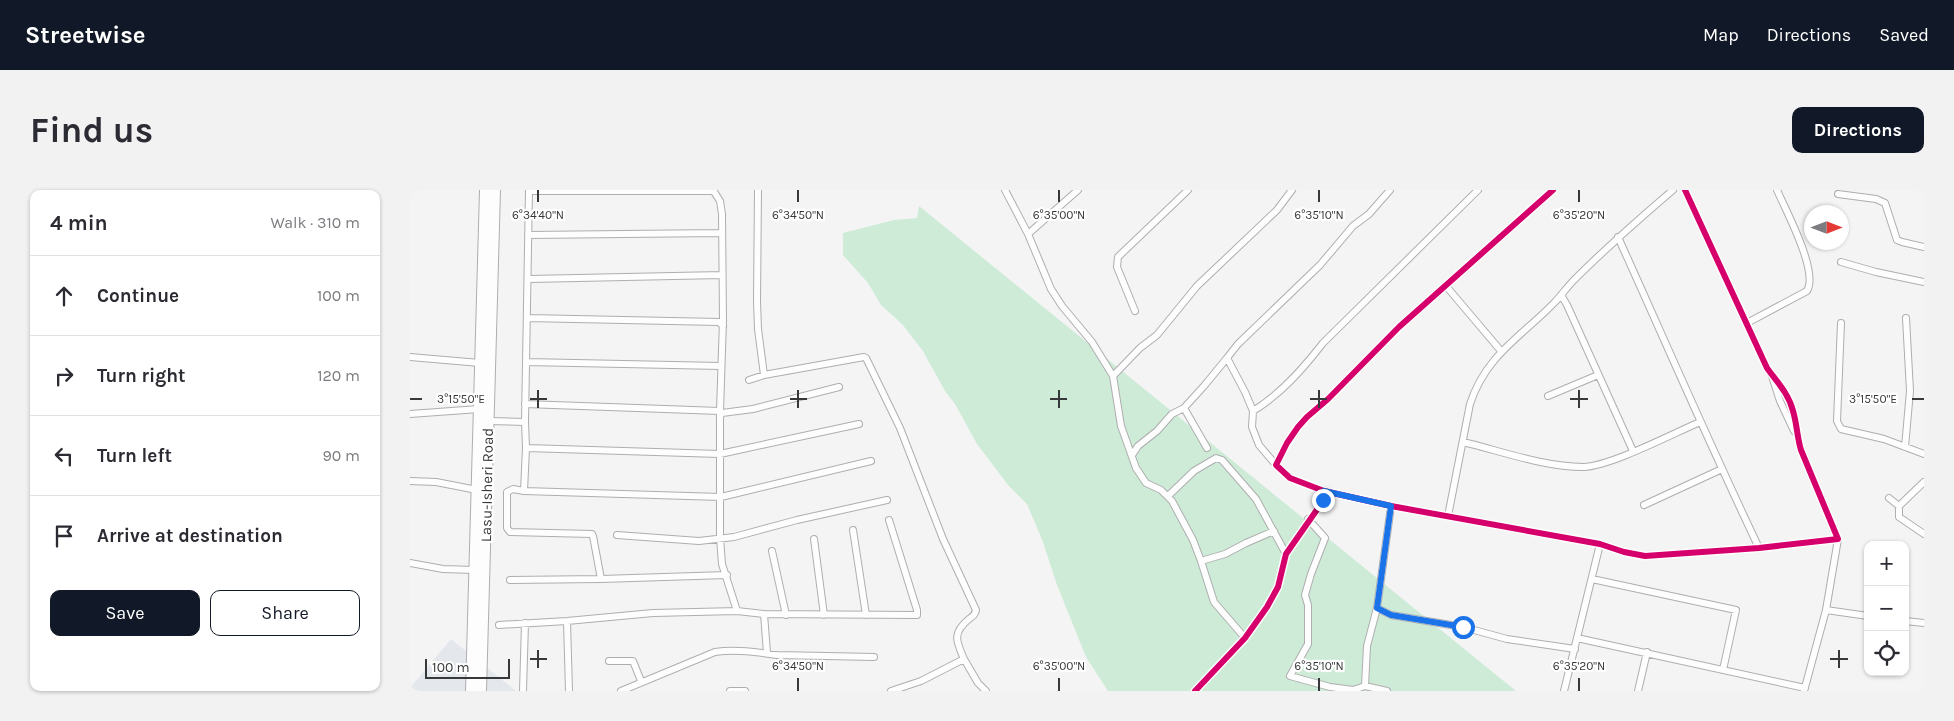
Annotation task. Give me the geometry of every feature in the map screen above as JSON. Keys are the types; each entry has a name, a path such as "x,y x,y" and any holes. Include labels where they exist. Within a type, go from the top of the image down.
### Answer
{"main road":[{"name":"Lasu-Isheri Road","path":"481,691 489,421 485,190"},
{"name":"Lasu-Isheri Road","path":"471,691 480,363 495,190"},
{"path":"476,524 487,525"}],"street":[{"path":"524,491 529,191 714,190 722,208 720,538 722,564 737,611"},
{"path":"758,190 757,301 758,328 764,375"},
{"path":"1005,190 1028,234 1051,289 1062,306 1092,342 1113,376 1121,426 1136,468 1146,483 1168,496 1193,540 1214,602 1245,638"},
{"path":"1028,234 1078,190"},
{"path":"1135,311 1117,267 1118,256 1188,190"},
{"path":"1113,376 1140,348 1157,335 1197,286 1278,210 1292,190"},
{"path":"1132,455 1138,446 1157,431 1172,414 1184,408 1238,344 1320,265 1353,226 1369,214 1390,190"},
{"path":"1253,411 1275,396 1303,368 1323,343 1478,190"},
{"path":"1276,465 1298,427 1399,327 1553,190"},
{"path":"1448,516 1470,404 1489,364 1555,302 1618,237 1673,190"},
{"path":"1577,638 1647,652 1805,689 1826,610 1838,539 1797,436 1793,410 1781,385 1772,375 1685,190"},
{"path":"1747,323 1807,291 1810,286 1809,264 1777,190"},
{"path":"1838,194 1876,199 1885,203 1897,240 1924,247"},
{"path":"528,235 721,233"},
{"path":"1618,237 1688,390 1700,422 1760,548"},
{"path":"1842,262 1876,272 1924,282"},
{"path":"528,279 722,275"},
{"path":"1446,286 1501,351"},
{"path":"1560,295 1567,305 1633,451"},
{"path":"527,318 719,322 722,326"},
{"path":"1906,318 1910,391 1906,447"},
{"path":"1841,322 1838,426 1841,429 1884,439 1924,454"},
{"path":"410,357 480,363"},
{"path":"749,380 764,375 866,358 900,428 943,539 976,610 975,615 961,625 955,640 978,683 986,691"},
{"path":"1227,358 1253,411 1252,427 1260,445 1276,465 1290,478 1324,491 1391,506 1600,544 1645,556 1760,548 1838,539"},
{"path":"526,362 721,366"},
{"path":"1548,396 1598,375"},
{"path":"525,404 720,414 753,409 839,387"},
{"path":"1184,408 1207,448"},
{"path":"410,414 479,409"},
{"path":"489,421 525,422"},
{"path":"1463,442 1556,465 1584,467 1602,463 1633,451 1700,422"},
{"path":"526,448 720,454 859,424"},
{"path":"1168,496 1194,471 1216,458 1220,459 1256,499 1286,554"},
{"path":"601,579 592,534 508,531 507,492 513,489 524,491 721,497 871,461"},
{"path":"1644,505 1722,469"},
{"path":"410,481 430,481 477,490"},
{"path":"1924,482 1899,506 1899,517 1924,534"},
{"path":"1195,691 1245,638 1276,592 1286,554 1308,519 1323,500 1324,491"},
{"path":"1889,498 1899,506"},
{"path":"616,535 699,542 886,500"},
{"path":"1365,686 1367,646 1377,608 1391,506"},
{"path":"1308,519 1325,538 1305,595 1308,605 1308,644 1290,676 1330,687 1353,690 1365,686 1387,691"},
{"path":"499,625 567,622 653,613 737,611 786,615 914,616 917,613 889,520"},
{"path":"852,530 866,615"},
{"path":"1201,561 1225,554 1274,531"},
{"path":"814,539 824,615"},
{"path":"1564,691 1600,544"},
{"path":"772,550 786,615"},
{"path":"410,563 443,569 474,570"},
{"path":"510,580 727,575"},
{"path":"1592,579 1736,610 1724,670"},
{"path":"1377,608 1391,615 1463,627 1507,639 1575,648"},
{"path":"1826,610 1864,615"},
{"path":"764,614 767,653"},
{"path":"567,622 569,691"},
{"path":"1909,622 1924,624"},
{"path":"523,691 525,623"},
{"path":"620,691 715,652 725,650 777,655 874,657"},
{"path":"1638,691 1647,652"},
{"path":"891,691 906,689 964,659"},
{"path":"609,661 633,661 641,682"},
{"path":"730,691 745,691"}],"shaded area":[{"path":"451,639 516,691 410,691 410,688"}],"green space":[{"path":"919,206 1516,691 1108,691 1086,657 1027,504 1008,485 977,444 923,351 902,324 881,305 868,283 843,255 843,233 894,220 917,218"}],"cycle path":[{"path":"1195,691 1245,638 1267,607 1278,587 1286,554 1323,501 1324,491 1290,478 1276,465 1287,443 1298,427 1399,327 1553,190"},
{"path":"1324,491 1391,506 1600,544 1624,552 1645,556 1759,548 1838,539 1801,450 1789,399 1767,368 1685,190"}],"route":[{"path":"1323,500 1324,491 1391,506 1377,608 1391,615 1463,627"}]}
